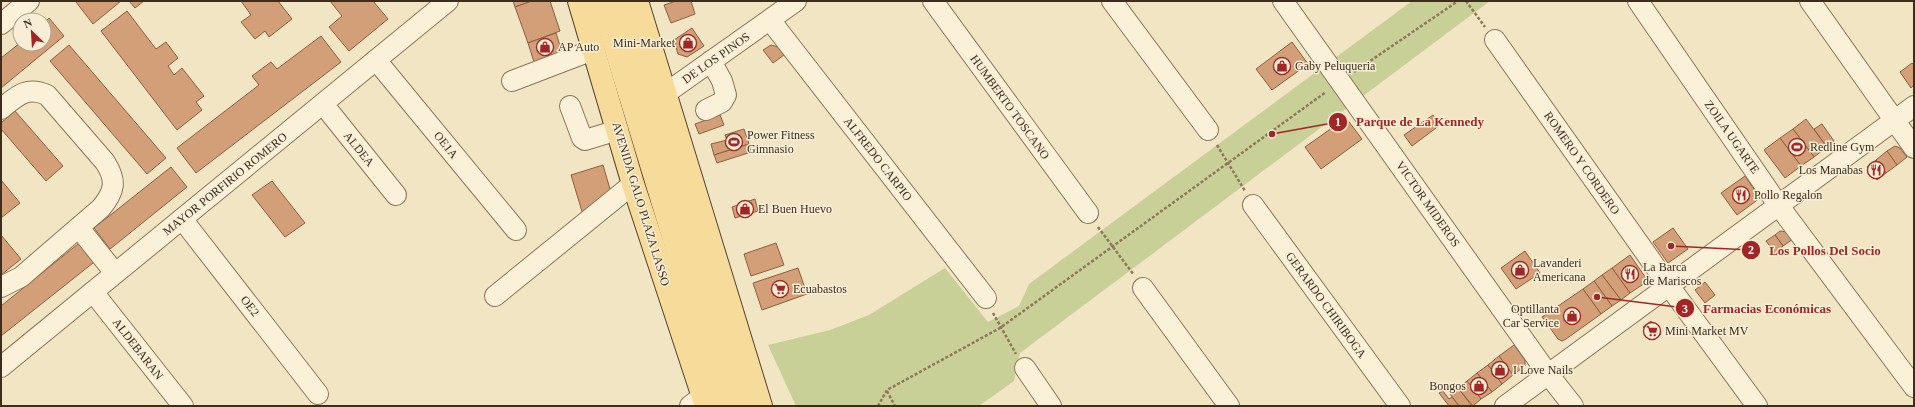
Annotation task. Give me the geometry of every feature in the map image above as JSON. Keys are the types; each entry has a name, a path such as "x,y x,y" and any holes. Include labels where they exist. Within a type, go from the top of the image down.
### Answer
{"main road":[{"name":"AVENIDA GALO PLAZA LASSO","path":"579,1 700,403"},
{"name":"AVENIDA GALO PLAZA LASSO","path":"601,1 650,105 761,406"},
{"name":"AVENIDA GALO PLAZA LASSO","path":"617,1 743,406"},
{"name":"AVENIDA GALO PLAZA LASSO","path":"637,1 650,105 725,406"}],"street":[{"path":"1,24 29,1"},
{"name":"MAYOR PORFIRIO ROMERO","path":"1,367 448,1"},
{"name":"DE LOS PINOS","path":"650,105 796,1"},
{"name":"HUMBERTO TOSCANO","path":"933,1 1088,213"},
{"path":"1112,1 1208,130"},
{"name":"VICTOR MIDEROS","path":"1283,1 1548,374 1573,406"},
{"name":"ZOILA UGARTE","path":"1638,1 1779,206 1914,387"},
{"path":"1810,1 1914,148"},
{"name":"ALFREDO CARPIO","path":"770,20 986,298"},
{"name":"ROMERO Y CORDERO","path":"1495,40 1669,287 1757,406"},
{"path":"512,81 593,50"},
{"name":"OE1A","path":"376,60 516,230"},
{"path":"706,110 722,102 726,95 722,81 711,61"},
{"path":"1,109 22,93 38,91 47,95 105,162 112,176 113,182 111,196 79,228 21,277 1,287"},
{"name":"ALDEA","path":"323,104 396,195"},
{"path":"570,106 582,138 585,140 618,130"},
{"path":"1505,406 1914,106"},
{"path":"496,296 633,184"},
{"name":"GERARDO CHIRIBOGA","path":"1253,205 1400,406"},
{"name":"OE2","path":"182,219 318,394"},
{"path":"79,228 115,273"},
{"path":"1143,288 1229,406"},
{"name":"ALDEBARAN","path":"93,292 183,406"},
{"path":"1024,368 1051,406"}],"path":[{"path":"878,406 887,390 1000,328 1341,81 1458,1"},
{"path":"1466,1 1495,40"},
{"path":"1208,130 1253,205"},
{"path":"1088,213 1143,288"},
{"path":"986,298 1000,328 1024,368"},
{"path":"887,390 895,406"}],"green space":[{"path":"1412,1 1490,1 1020,353 1014,381 979,406 796,406 768,345 830,330 869,315 945,268 988,322 1019,306 1029,284"}],"building":[{"path":"121,1 93,24 76,2"},
{"path":"129,1 144,1 135,8"},
{"path":"241,1 278,1 292,19 269,37 265,31 255,39 241,22 251,15"},
{"path":"330,1 373,1 388,19 349,51 329,27 342,16"},
{"path":"513,1 532,1 515,7"},
{"path":"532,1 550,1 560,31 528,43 515,7"},
{"path":"676,1 691,1 695,14 671,23 664,5"},
{"path":"127,11 156,49 166,42 178,58 168,66 174,75 182,68 204,96 196,102 202,110 177,130 101,31"},
{"path":"52,22 64,36 52,46"},
{"name":"Mini-Market","path":"692,28 704,46 687,57 678,54 674,40"},
{"name":"AP Auto","path":"556,33 562,52 534,62 528,43"},
{"path":"321,36 341,62 196,173 177,148 259,85 252,76 271,62 277,69"},
{"name":"Gaby Peluqueria","path":"1292,42 1308,64 1272,90 1256,69"},
{"path":"69,45 166,158 147,174 50,61"},
{"path":"771,45 778,47 784,55 773,63 763,50"},
{"path":"12,49 12,52 45,52 1,88 1,58"},
{"path":"1912,63 1914,65 1914,85 1911,88 1900,72"},
{"path":"15,111 63,166 46,181 1,129 1,123"},
{"path":"720,115 724,125 699,134 695,124"},
{"path":"1433,115 1440,125 1412,146 1404,135"},
{"path":"1346,118 1362,139 1321,169 1305,147"},
{"path":"1806,119 1827,147 1814,157 1793,129"},
{"path":"1822,124 1834,141 1827,147 1814,129"},
{"name":"Power Fitness Gimnasio","path":"744,129 749,144 714,155 711,144 727,140 725,135"},
{"name":"Redline Gym","path":"1793,129 1814,157 1801,166 1780,138"},
{"path":"1780,138 1801,166 1785,178 1764,150"},
{"path":"749,144 751,152 717,163 714,155"},
{"path":"1895,146 1900,148 1907,157 1897,165 1887,151"},
{"path":"1887,151 1897,165 1886,173 1876,160"},
{"name":"Los Manabas","path":"1876,160 1886,173 1877,180 1867,167"},
{"path":"603,165 612,196 584,218 571,175"},
{"path":"171,167 187,187 110,249 94,228"},
{"name":"Pollo Regalon","path":"1745,176 1760,198 1737,215 1721,193"},
{"path":"1,180 20,203 1,218"},
{"path":"272,181 305,223 285,237 252,195"},
{"name":"El Buen Huevo","path":"755,199 758,211 735,218 732,207"},
{"path":"1673,228 1688,249 1668,263 1653,242"},
{"path":"1780,231 1787,232 1793,239 1783,246 1775,235"},
{"path":"1,235 21,259 1,275"},
{"path":"1775,235 1783,246 1775,253 1766,241"},
{"path":"83,240 98,259 1,336 1,306"},
{"path":"776,243 784,265 751,276 744,254"},
{"name":"Lavanderi Americana","path":"1525,251 1540,273 1516,289 1501,268"},
{"name":"La Barca de Mariscos","path":"1630,255 1648,281 1630,293 1612,268"},
{"name":"Ecuabastos","path":"798,268 807,294 762,310 753,283"},
{"path":"1612,268 1630,293 1621,300 1602,275"},
{"path":"1602,275 1621,300 1612,306 1594,281"},
{"path":"1594,281 1612,306 1601,314 1583,289"},
{"path":"1705,282 1715,295 1705,303 1695,290"},
{"name":"Optillanta Car Service","path":"1583,289 1601,314 1562,341 1558,339 1542,317"},
{"name":"Mini Market MV","path":"1651,321 1661,334 1653,340 1643,327"},
{"path":"1514,345 1525,360 1525,366 1513,375 1499,356"},
{"name":"I Love Nails","path":"1499,356 1513,375 1502,384 1488,365"},
{"path":"1488,365 1502,384 1492,392 1477,373"},
{"name":"Bongos","path":"1477,373 1492,392 1481,399 1467,381"},
{"path":"1467,381 1481,399 1473,406 1458,388"},
{"path":"1458,388 1472,406 1459,406 1450,394"},
{"path":"1443,391 1449,399 1452,397 1459,406 1449,406 1439,393"}],"place":[{"name":"Mini-Market","path":"688,43"},
{"name":"AP Auto","path":"545,47"},
{"name":"Gaby Peluqueria","path":"1282,66"},
{"name":"Parque de La Kennedy","path":"1272,134"},
{"name":"Power Fitness Gimnasio","path":"734,142"},
{"name":"Redline Gym","path":"1797,147"},
{"name":"Los Manabas","path":"1876,170"},
{"name":"Pollo Regalon","path":"1741,195"},
{"name":"El Buen Huevo","path":"745,209"},
{"name":"Los Pollos Del Socio","path":"1671,246"},
{"name":"Lavanderi Americana","path":"1520,270"},
{"name":"La Barca de Mariscos","path":"1630,274"},
{"name":"Ecuabastos","path":"780,289"},
{"name":"Farmacias Económicas","path":"1597,297"},
{"name":"Optillanta Car Service","path":"1572,316"},
{"name":"Mini Market MV","path":"1652,331"},
{"name":"I Love Nails","path":"1500,370"},
{"name":"Bongos","path":"1479,386"}]}
